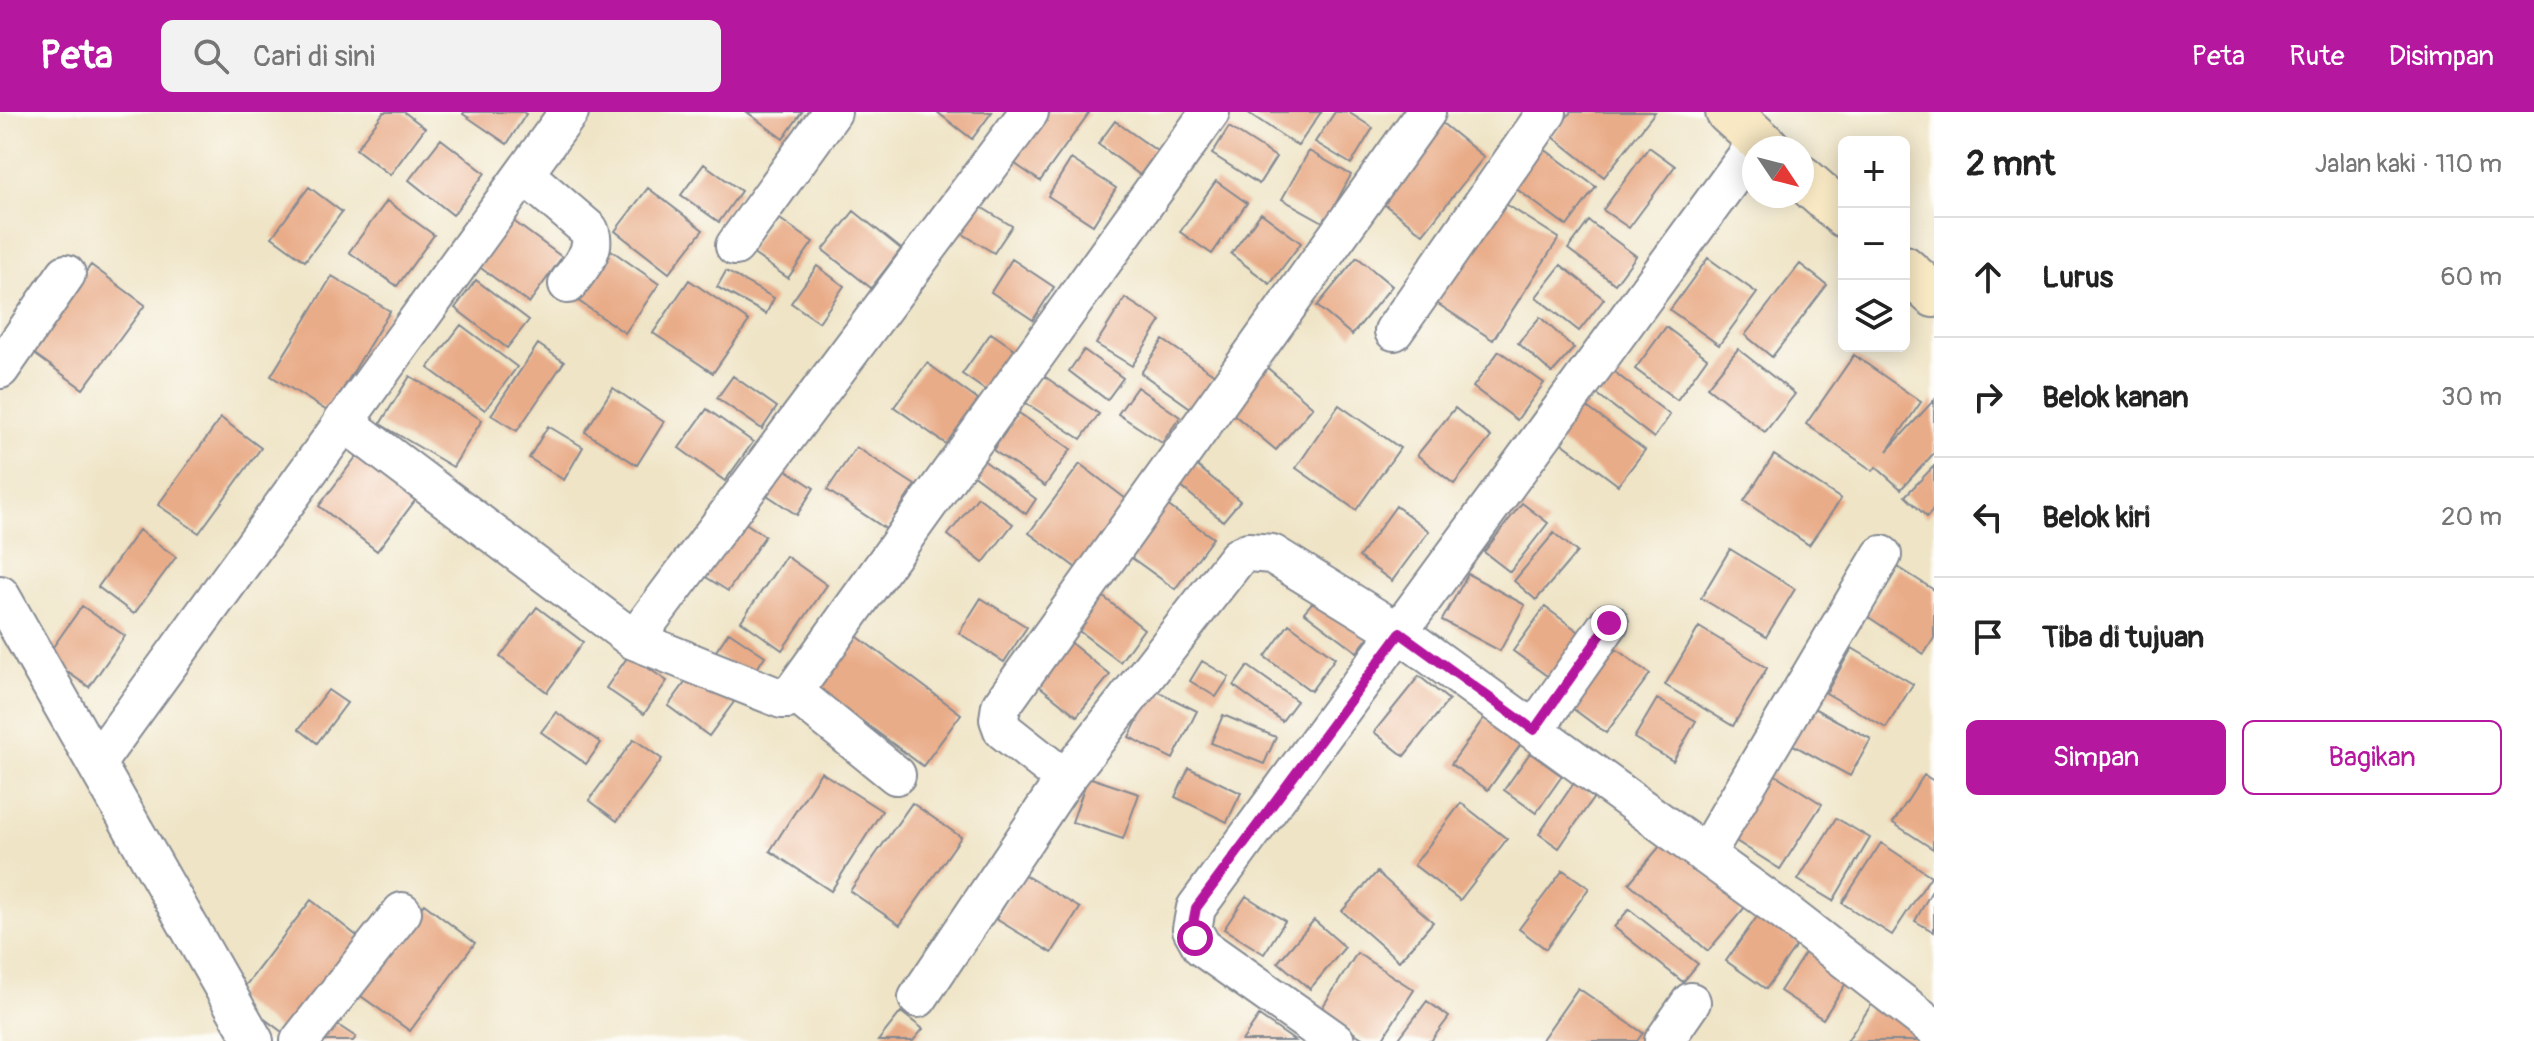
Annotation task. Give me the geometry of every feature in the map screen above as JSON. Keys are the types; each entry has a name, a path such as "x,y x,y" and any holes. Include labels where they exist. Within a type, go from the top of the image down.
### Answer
{"main road":[{"path":"1814,189 1838,210"},
{"path":"1910,273 1934,295"}],"street":[{"path":"97,762 569,112"},
{"path":"735,246 832,112"},
{"path":"634,640 1029,112"},
{"path":"343,421 634,640 782,699 792,697 1210,112"},
{"path":"1065,779 1003,730 999,719 1001,706 1426,112"},
{"path":"1394,331 1547,112"},
{"path":"1335,1041 1202,947 1192,929 1196,908 1400,633 1752,133"},
{"path":"524,174 589,230 593,239 591,250 568,284"},
{"path":"0,369 66,274"},
{"path":"918,998 1065,779 1238,557 1248,552 1272,554 1400,633 1783,911 1934,1028"},
{"path":"1705,855 1882,555"},
{"path":"0,595 254,1041"},
{"path":"1534,730 1609,623"},
{"path":"795,693 896,775"},
{"path":"300,1041 402,912"},
{"path":"1664,1041 1691,1002"}],"building":[{"path":"384,112 404,112 425,128 390,175 356,149"},
{"path":"464,112 523,112 526,114 507,144"},
{"path":"747,112 802,112 783,139"},
{"path":"937,112 992,112 972,139"},
{"path":"1037,112 1089,113 1040,181 1005,157"},
{"path":"1247,112 1321,112 1298,146"},
{"path":"1335,112 1348,112 1373,128 1351,164 1315,142"},
{"path":"1571,112 1655,112 1604,177 1552,136"},
{"path":"1115,121 1157,151 1140,175 1098,144"},
{"path":"1442,123 1484,157 1423,234 1380,201"},
{"path":"1229,127 1276,157 1259,184 1212,154"},
{"path":"441,139 485,173 453,215 409,180"},
{"path":"1540,146 1596,187 1567,226 1511,185"},
{"path":"1649,147 1675,166 1629,228 1603,210"},
{"path":"1309,151 1351,175 1325,223 1282,199"},
{"path":"1071,159 1116,188 1093,225 1048,196"},
{"path":"704,164 741,191 719,222 681,195"},
{"path":"1216,181 1247,203 1212,254 1180,232"},
{"path":"309,187 342,212 305,261 272,237"},
{"path":"648,188 703,230 669,273 615,231"},
{"path":"387,201 434,235 397,286 349,252"},
{"path":"1501,201 1559,238 1493,340 1435,302"},
{"path":"976,204 1012,226 994,253 958,231"},
{"path":"854,211 901,249 871,288 823,250"},
{"path":"1261,213 1301,243 1270,284 1231,254"},
{"path":"774,215 813,242 788,278 749,251"},
{"path":"512,220 562,257 529,303 478,266"},
{"path":"1589,221 1636,256 1615,284 1568,249"},
{"path":"611,250 659,284 625,333 577,300"},
{"path":"1357,257 1392,286 1352,335 1317,306"},
{"path":"1708,258 1757,293 1719,345 1670,310"},
{"path":"1012,259 1054,287 1033,320 991,292"},
{"path":"1800,264 1827,285 1772,357 1745,335"},
{"path":"91,265 145,305 83,389 29,350"},
{"path":"1561,265 1604,299 1579,331 1536,297"},
{"path":"817,266 844,286 819,322 791,303"},
{"path":"726,271 774,298 766,314 717,287"},
{"path":"332,276 390,311 329,412 271,376"},
{"path":"476,280 529,320 507,348 455,308"},
{"path":"689,280 749,321 713,373 653,333"},
{"path":"1125,298 1161,321 1132,366 1096,344"},
{"path":"1540,317 1574,348 1552,373 1518,343"},
{"path":"461,325 517,367 485,410 428,368"},
{"path":"1666,327 1707,358 1677,400 1635,369"},
{"path":"991,333 1020,353 991,394 962,374"},
{"path":"1163,340 1215,375 1192,409 1141,373"},
{"path":"538,344 564,362 517,431 491,415"},
{"path":"1738,349 1795,394 1765,432 1707,387"},
{"path":"1084,350 1123,378 1107,400 1069,371"},
{"path":"1499,351 1544,383 1517,420 1473,387"},
{"path":"1854,355 1921,402 1887,451 1934,400 1934,453 1901,489 1876,467 1873,471 1806,424"},
{"path":"927,363 978,400 946,444 894,407"},
{"path":"1262,363 1313,407 1276,450 1225,407"},
{"path":"1609,368 1670,415 1654,438 1592,390"},
{"path":"410,376 482,420 453,467 380,424"},
{"path":"733,376 777,407 762,429 717,398"},
{"path":"1044,376 1099,414 1081,439 1026,403"},
{"path":"1137,387 1180,417 1162,443 1118,414"},
{"path":"613,388 664,422 637,465 585,432"},
{"path":"1580,402 1645,450 1618,485 1554,437"},
{"path":"1339,405 1400,448 1356,510 1296,468"},
{"path":"1455,408 1491,437 1454,484 1417,455"},
{"path":"707,409 753,442 725,481 679,448"},
{"path":"1019,413 1071,449 1045,486 993,450"},
{"path":"221,418 261,448 199,533 158,505"},
{"path":"548,426 583,447 564,480 529,458"},
{"path":"856,447 915,485 886,529 827,490"},
{"path":"359,453 417,498 377,551 319,506"},
{"path":"1774,455 1841,499 1809,545 1744,501"},
{"path":"979,457 1036,499 1026,514 968,471"},
{"path":"1190,460 1240,501 1223,521 1174,481"},
{"path":"1080,464 1130,502 1079,570 1029,533"},
{"path":"1934,466 1934,509 1927,517 1905,496"},
{"path":"782,467 814,488 797,515 764,493"},
{"path":"978,497 1013,524 983,563 948,535"},
{"path":"1163,502 1213,538 1175,589 1125,553"},
{"path":"1522,503 1548,523 1510,572 1484,552"},
{"path":"1396,506 1429,531 1392,581 1359,557"},
{"path":"738,518 765,536 728,591 701,574"},
{"path":"139,530 176,557 134,614 98,587"},
{"path":"1554,533 1577,552 1536,600 1514,581"},
{"path":"1730,549 1795,589 1766,637 1701,598"},
{"path":"786,556 827,585 782,650 741,621"},
{"path":"1898,567 1934,590 1934,638 1924,654 1867,616"},
{"path":"1468,574 1525,605 1500,651 1442,620"},
{"path":"1101,595 1144,629 1120,662 1075,628"},
{"path":"1317,597 1369,636 1357,652 1304,612"},
{"path":"981,598 1027,627 1004,662 959,633"},
{"path":"82,606 125,636 89,687 46,657"},
{"path":"537,607 583,642 547,692 500,657"},
{"path":"1545,607 1586,637 1554,681 1513,651"},
{"path":"1289,624 1335,658 1311,691 1265,657"},
{"path":"1699,627 1767,668 1733,726 1665,685"},
{"path":"729,632 765,656 751,678 714,654"},
{"path":"854,634 961,714 923,766 815,686"},
{"path":"1066,639 1110,675 1077,716 1033,681"},
{"path":"1852,648 1913,684 1886,728 1826,693"},
{"path":"1616,649 1650,674 1606,733 1572,708"},
{"path":"629,655 667,681 644,714 606,688"},
{"path":"1202,661 1229,677 1216,697 1190,681"},
{"path":"1248,666 1297,701 1282,721 1234,686"},
{"path":"693,672 734,702 709,736 668,706"},
{"path":"1419,676 1449,700 1404,756 1374,732"},
{"path":"1153,689 1197,711 1173,759 1129,737"},
{"path":"328,690 347,703 317,743 299,729"},
{"path":"1657,699 1696,721 1673,761 1634,738"},
{"path":"1806,704 1871,739 1850,776 1786,741"},
{"path":"556,712 601,743 586,764 541,732"},
{"path":"1223,715 1276,737 1264,764 1211,743"},
{"path":"1484,718 1521,744 1488,790 1451,764"},
{"path":"634,739 662,759 617,821 589,800"},
{"path":"1530,753 1562,776 1536,813 1504,790"},
{"path":"1189,768 1241,793 1227,822 1175,797"},
{"path":"1766,769 1822,804 1780,869 1725,834"},
{"path":"821,772 882,811 831,891 770,851"},
{"path":"1924,775 1934,781 1933,849 1893,823"},
{"path":"1088,777 1139,794 1123,839 1072,822"},
{"path":"1574,783 1594,797 1559,848 1539,834"},
{"path":"912,803 961,837 900,925 850,891"},
{"path":"1461,803 1507,839 1460,900 1414,865"},
{"path":"1836,818 1870,838 1833,901 1798,880"},
{"path":"1666,839 1745,907 1708,951 1629,883"},
{"path":"1881,843 1931,876 1892,935 1842,903"},
{"path":"1563,870 1589,888 1546,949 1519,929"},
{"path":"1377,872 1433,922 1399,961 1342,911"},
{"path":"1023,874 1080,908 1052,953 996,919"},
{"path":"1934,887 1934,932 1915,921"},
{"path":"1246,896 1285,921 1264,954 1224,929"},
{"path":"311,900 362,940 289,1037 236,998"},
{"path":"424,904 475,943 410,1031 358,994"},
{"path":"1629,909 1698,964 1683,982 1614,927"},
{"path":"1759,914 1799,942 1766,989 1726,961"},
{"path":"1314,920 1345,947 1310,989 1278,962"},
{"path":"1807,950 1850,977 1823,1019 1780,991"},
{"path":"1357,953 1414,990 1381,1041 1367,1041 1320,1011"},
{"path":"1578,988 1643,1033 1637,1041 1541,1041"},
{"path":"1876,998 1928,1041 1847,1041"},
{"path":"1427,1001 1449,1017 1431,1041 1397,1041"},
{"path":"901,1012 923,1029 913,1041 878,1041"},
{"path":"1259,1016 1295,1041 1242,1041"},
{"path":"327,1018 356,1037 353,1041 312,1041"}],"route":[{"path":"1195,938 1192,918 1196,908 1400,633 1534,730 1609,623"}]}
